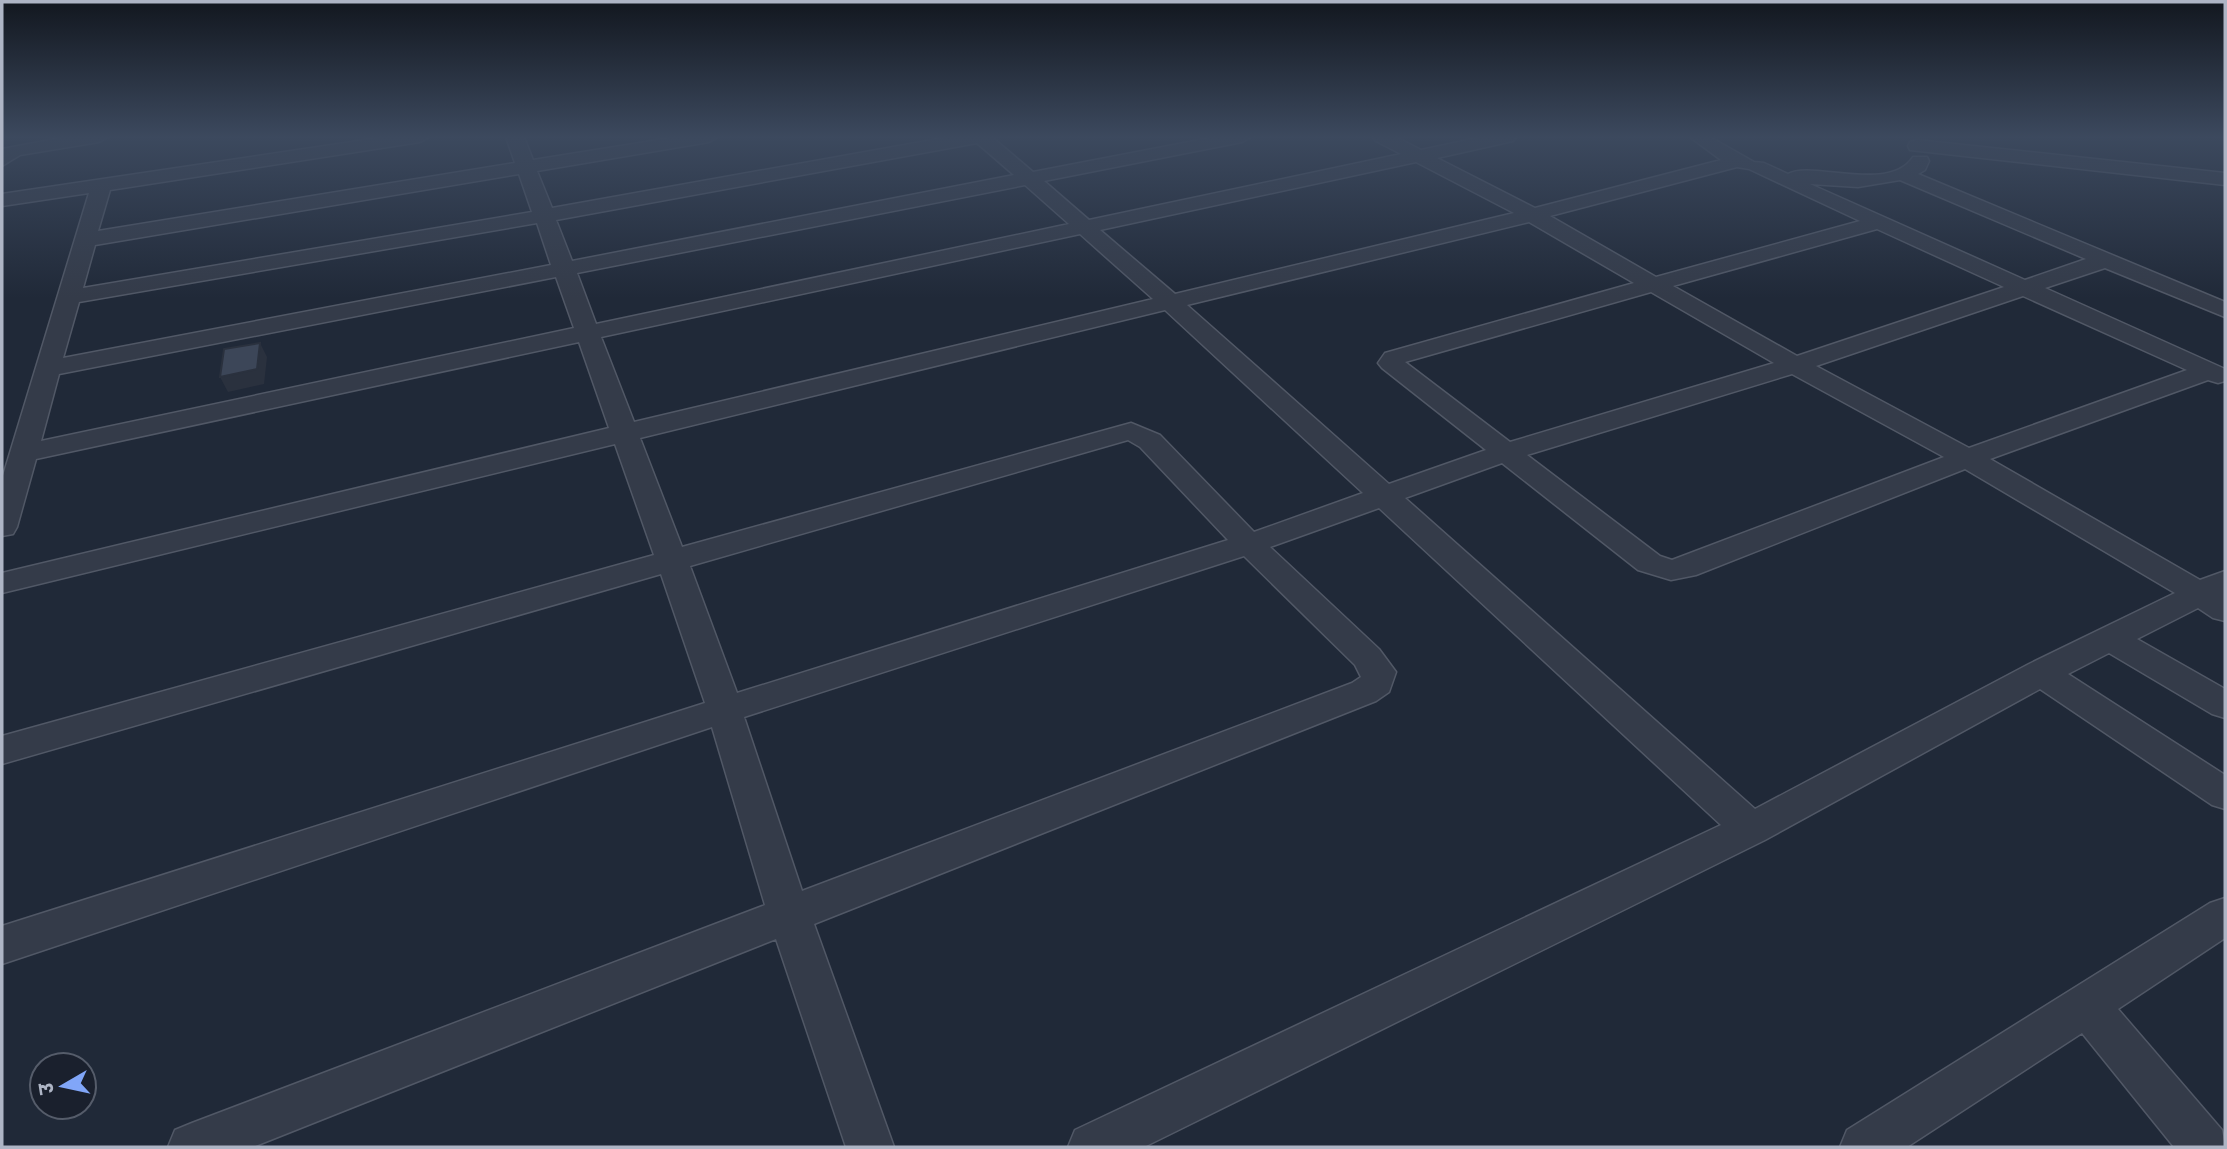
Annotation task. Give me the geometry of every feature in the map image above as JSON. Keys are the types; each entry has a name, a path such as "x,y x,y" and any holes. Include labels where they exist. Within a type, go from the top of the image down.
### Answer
{"street":[{"path":"2,200 68,191"},
{"path":"2,527 100,191"},
{"path":"85,240 330,191"},
{"path":"535,191 724,710 789,914 870,1147"},
{"path":"69,298 684,191"},
{"path":"48,369 958,191"},
{"path":"1043,191 1751,829"},
{"path":"23,453 1255,191"},
{"path":"1485,191 1795,365 2216,595"},
{"path":"2,583 621,426 1522,210 1591,191"},
{"path":"1806,191 2217,375"},
{"path":"1941,191 2225,310"},
{"path":"1876,223 1394,358 1391,363 1649,562 1671,570 1685,568 1967,458 2217,375"},
{"path":"2,944 724,710 1249,544 1506,452 1795,365 2106,260"},
{"path":"2,562 621,426"},
{"path":"2,750 1131,431 1150,441 1249,544 1367,657 1379,672 1377,683 1351,697 192,1147"},
{"path":"1092,1147 1751,829 2041,673 2111,639 2216,595"},
{"path":"2111,639 2225,705"},
{"path":"2041,673 2225,794"},
{"path":"1892,1140 2085,1003 2225,916"},
{"path":"2085,1003 2205,1147"}],"building":[{"path":"260,343 257,369 220,377 224,349"}]}
